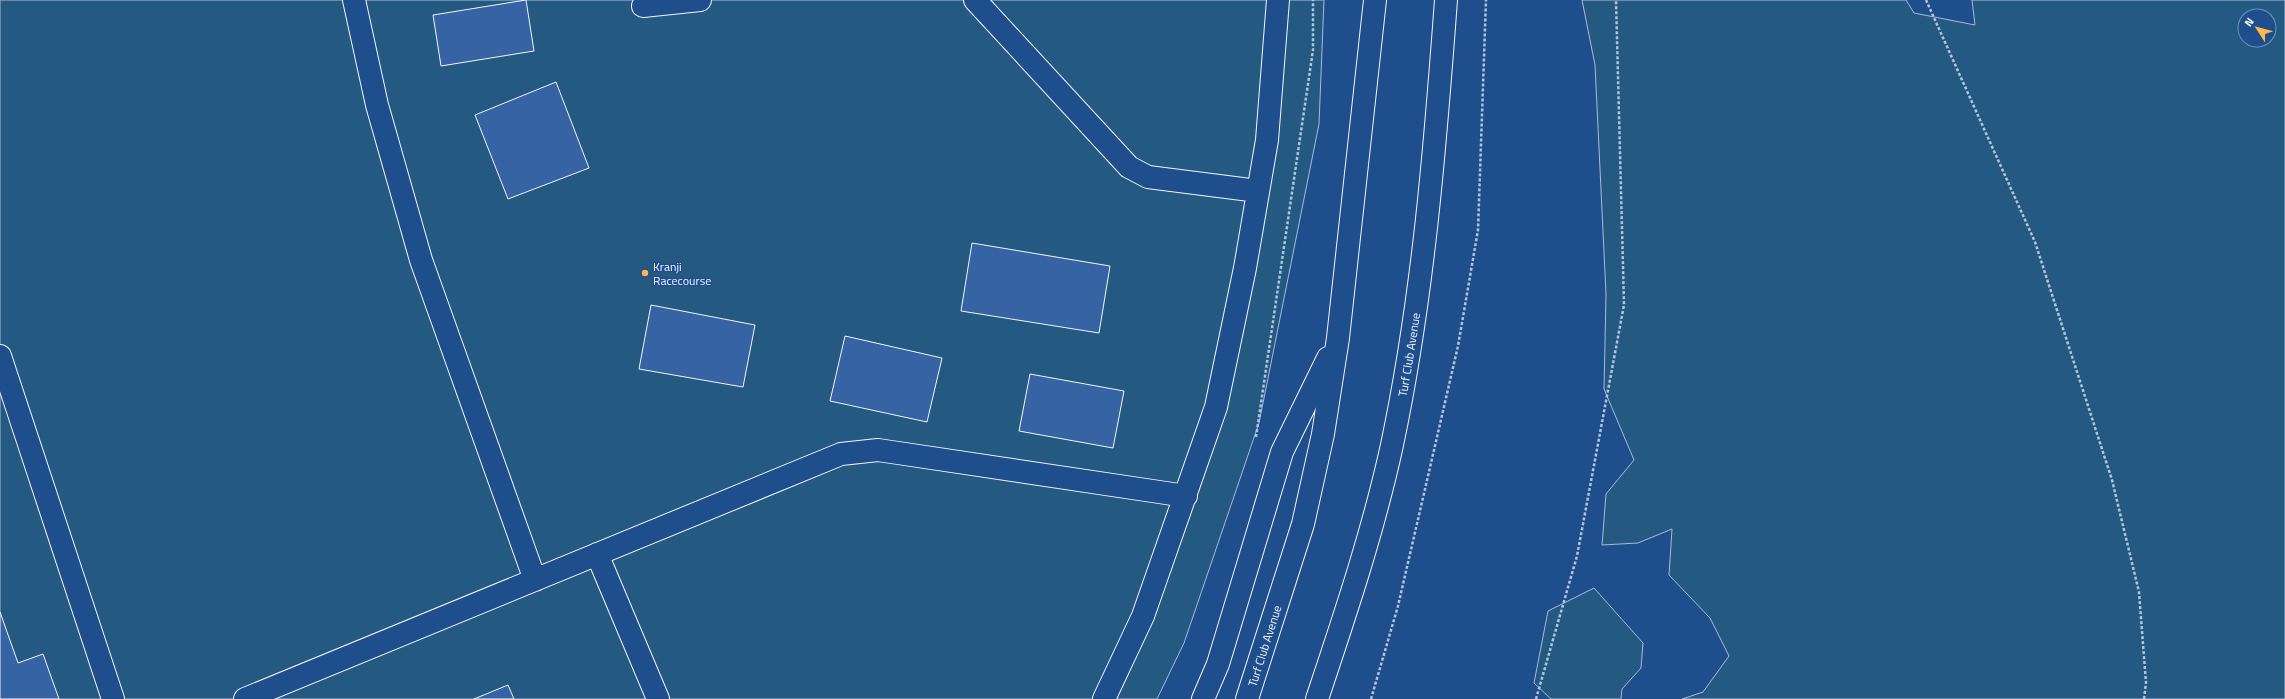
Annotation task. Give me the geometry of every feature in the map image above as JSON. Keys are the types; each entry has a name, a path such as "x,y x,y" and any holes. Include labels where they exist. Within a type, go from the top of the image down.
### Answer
{"main road":[{"path":"354,0 377,105 421,260 535,580"},
{"path":"643,6 700,0"},
{"path":"975,0 1129,167 1139,174 1148,177 1258,191"},
{"path":"1104,699 1143,616 1216,407 1267,140 1278,0"},
{"name":"Turf Club Avenue","path":"1247,699 1303,524 1323,434 1338,338 1375,0"},
{"name":"Turf Club Avenue","path":"1317,699 1366,553 1392,445 1412,339 1434,159 1446,0"},
{"path":"1203,699 1218,664 1282,452 1338,338"},
{"path":"0,356 113,699"},
{"path":"245,699 842,454 878,450 1186,496"},
{"path":"597,554 658,699"}],"path":[{"path":"1282,452 1255,445 1313,50 1313,0"},
{"path":"1371,699 1398,606 1458,346 1476,237 1486,0"},
{"path":"1536,699 1577,556 1624,305 1616,0"},
{"path":"1926,0 2035,242 2112,480 2140,592 2146,683 2144,699"}],"shaded area":[{"name":"Kranji Racecourse","path":"0,0 1324,0 1319,124 1259,423 1184,643 1157,699 0,699"},
{"path":"1582,0 1906,0 1914,13 1975,25 1972,0 2285,0 2285,699 1682,699 1703,692 1729,656 1710,618 1669,575 1672,529 1638,543 1602,545 1606,494 1634,460 1604,389 1606,294 1595,65"},
{"path":"1594,588 1643,643 1641,668 1622,689 1621,699 1551,699 1534,683 1548,611"}],"building":[{"path":"526,0 534,51 441,66 433,15"},
{"path":"556,82 589,168 508,199 475,115"},
{"path":"972,243 1110,266 1099,333 961,311"},
{"path":"651,305 755,325 743,387 639,369"},
{"path":"845,336 942,358 927,422 830,401"},
{"path":"1030,374 1124,391 1113,448 1019,431"},
{"path":"0,612 18,663 43,654 59,699 0,699"},
{"path":"508,685 514,699 474,699"}],"place":[{"name":"Kranji Racecourse","path":"645,273"}]}
